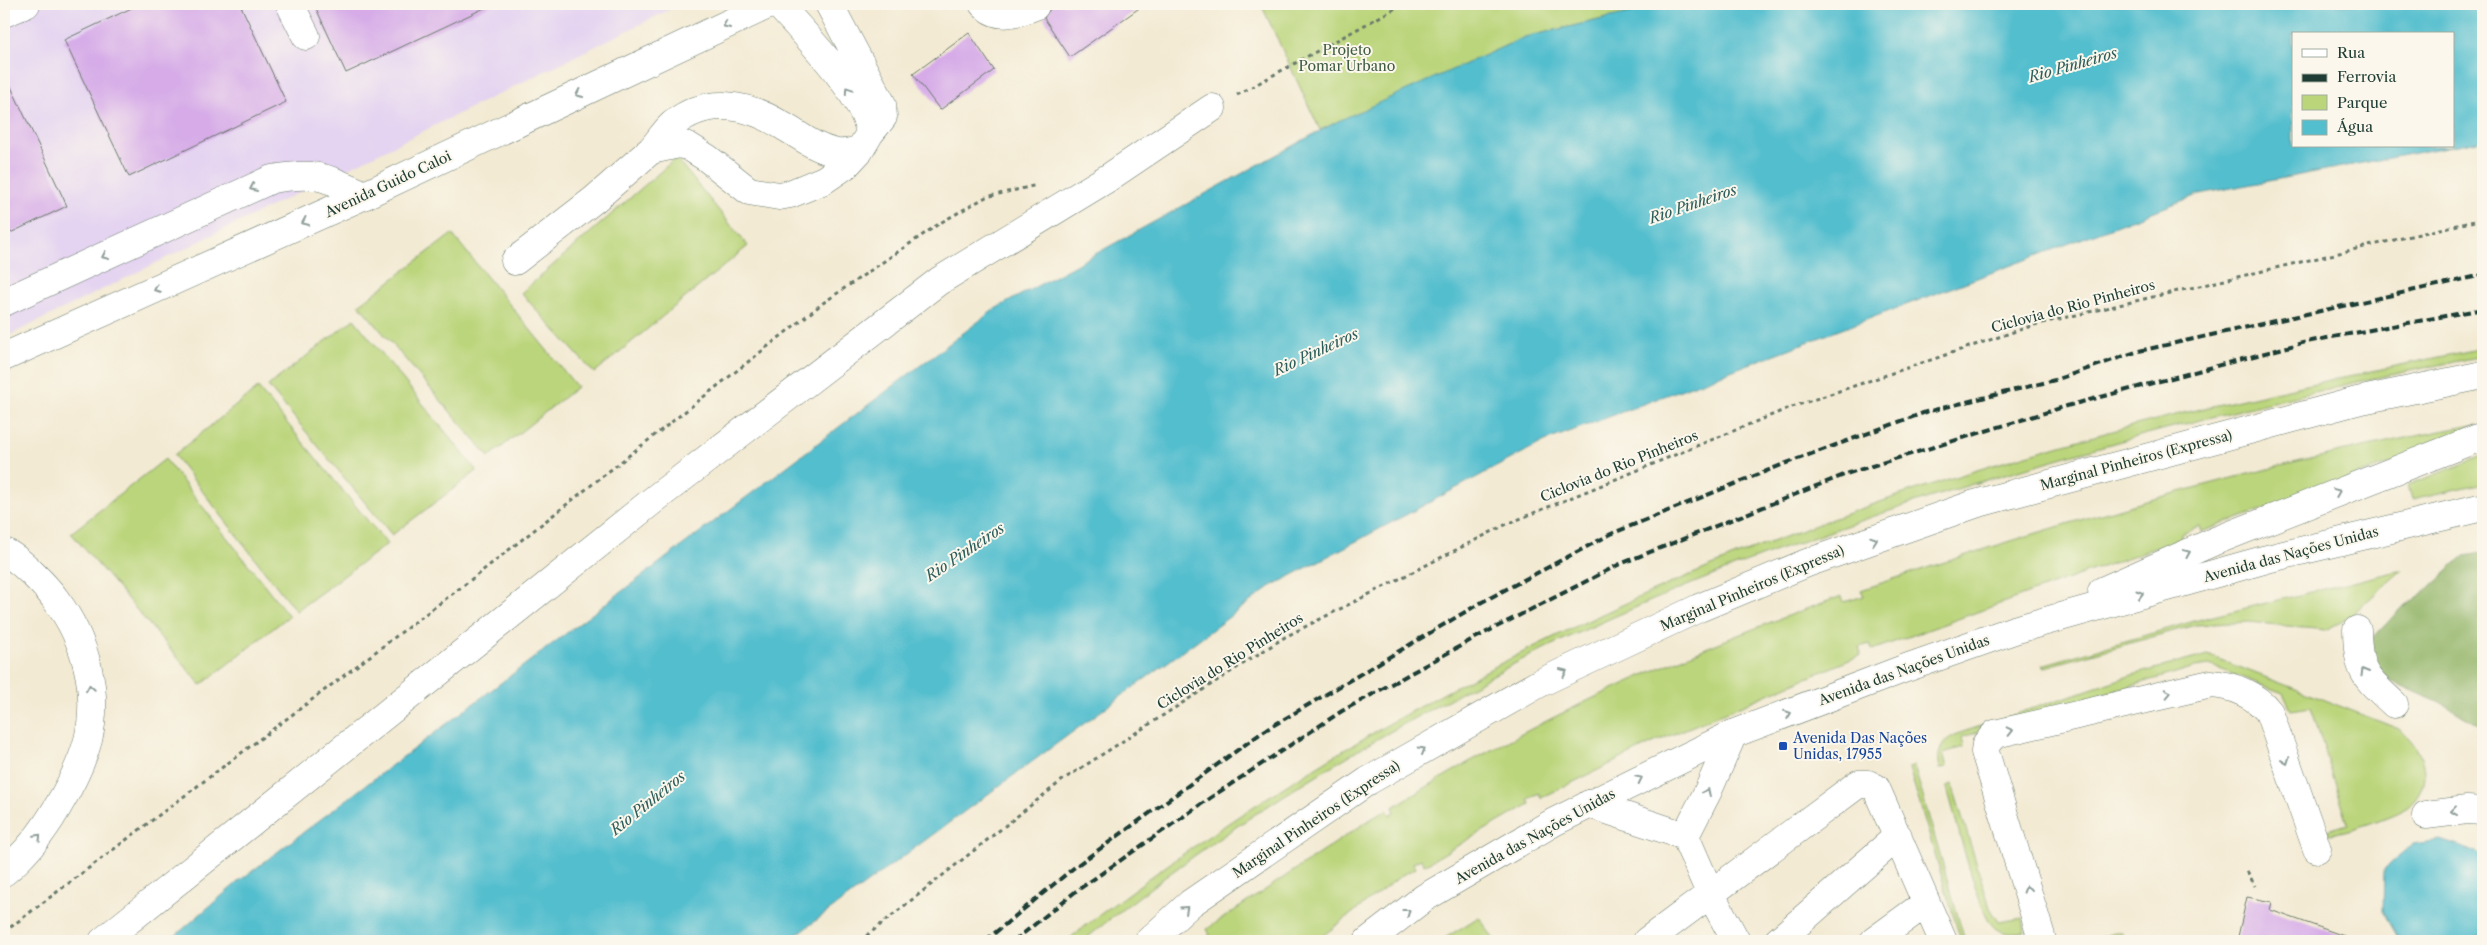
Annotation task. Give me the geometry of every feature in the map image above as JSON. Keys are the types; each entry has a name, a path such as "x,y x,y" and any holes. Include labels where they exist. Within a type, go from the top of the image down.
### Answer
{"main road":[{"path":"4,14 26,4"},
{"path":"290,4 306,36"},
{"name":"Avenida Guido Caloi","path":"4,357 365,195 770,4"},
{"path":"778,4 836,72 868,119 865,141"},
{"path":"651,150 679,144 688,146 707,158 749,191 779,196 790,194 824,180 846,165 883,117 882,104 829,4"},
{"path":"983,4 988,9 1002,14 1016,13 1035,6"},
{"path":"515,260 595,199 651,150 672,125 695,110 719,105 746,108 769,117 820,149 840,153 865,141"},
{"path":"103,941 656,498 938,282 1108,178 1212,108"},
{"path":"4,302 272,179 300,174 319,175 365,195"},
{"name":"Marginal Pinheiros (Expressa)","path":"1148,941 1191,903 1368,781 1540,683 1699,608 1807,563 1975,504 2357,401 2483,376"},
{"path":"2014,630 2215,541 2483,436"},
{"name":"Avenida das Nações Unidas","path":"1368,941 1424,898 1589,804 1733,734 1906,668 2014,630 2268,559 2483,507"},
{"path":"4,552 48,588 70,619 86,656 92,697 88,739 68,790 44,830 4,872"},
{"path":"2357,630 2360,668 2368,679 2394,704"},
{"path":"2041,936 1985,752 1986,744 1995,734 2211,684 2229,686 2256,698 2269,712 2317,849"},
{"path":"1685,836 1708,791 1733,734"},
{"path":"1647,941 1858,784 1868,784 1876,788 1943,941"},
{"path":"1589,804 1685,836 1710,893 1736,941"},
{"path":"2426,815 2467,810 2483,811"},
{"path":"1778,941 1898,836"},
{"path":"1874,941 1926,903"}],"path":[{"name":"Ciclovia do Rio Pinheiros","path":"860,941 1072,774 1285,637 1507,524 1789,408 2034,325 2483,219"},
{"path":"2247,871 2255,886"}],"shaded area":[{"path":"4,4 681,4 4,338"}],"green space":[{"name":"Projeto Pomar Urbano","path":"1261,4 1668,4 1525,37 1320,130"},
{"path":"676,158 748,246 594,373 521,293"},
{"path":"452,234 577,387 489,457 359,305"},
{"path":"354,319 477,471 392,535 268,386"},
{"path":"2483,348 2483,356 2353,383 2215,416 2025,468 1931,497 1838,529 1655,599 1523,659 1358,750 1217,840 1171,872 1083,941 1066,941 1179,857 1296,780 1416,708 1541,643 1668,584 1798,532 1931,485 2065,444 2221,404"},
{"path":"258,388 387,544 296,611 174,455"},
{"path":"2478,424 2394,462 2201,532 2199,526 2182,533 2182,538 1872,650 1870,644 1859,647 1861,655 1655,742 1541,798 1539,793 1528,799 1530,804 1424,865 1421,859 1413,863 1416,868 1402,875 1316,941 1192,941 1200,936 1203,940 1210,935 1207,929 1371,819 1387,810 1390,815 1395,812 1393,807 1469,762 1579,705 1666,665 1753,629 1842,596 1844,602 1864,596 1861,590 2013,540 2167,495 2322,456"},
{"path":"2483,456 2483,483 2412,499 2408,485"},
{"path":"165,459 289,616 201,685 71,533"},
{"path":"2483,553 2483,728 2445,705 2401,686 2382,675 2374,665 2369,653 2372,639 2401,608 2428,589 2464,556"},
{"path":"2402,570 2347,619 2325,630 2249,622 2195,625 2045,667 2042,665 2205,618"},
{"path":"2208,655 2399,729 2414,745 2423,765 2424,776 2417,797 2403,810 2382,819 2357,828 2328,834 2328,830 2348,824 2311,707 2291,710 2283,693 2209,665 2195,667 1962,737 1964,747 1943,753 1947,767 1940,768 1939,753 1946,741 1954,735 2132,675"},
{"path":"1914,766 1965,941 1961,941 1909,768"},
{"path":"1952,784 1990,908 1999,922 2023,918 2025,931 2014,933 2002,932 1995,928 1988,919 1974,885 1947,788 1947,786"},
{"path":"1479,917 1495,941 1440,941"},
{"path":"2115,933 2122,933 2123,939 2087,941"}],"water":[{"name":"Rio Pinheiros","path":"1668,4 2483,4 2483,140 2454,146 2454,32 2292,32 2292,148 2442,148 2200,194 1545,441 1270,587 788,941 169,941 239,881 995,309 1338,121 1525,37"},
{"path":"2440,840 2479,853 2483,865 2482,934 2465,941 2400,941 2383,911 2384,869 2414,844"}],"building":[{"path":"140,4 240,4 286,102 129,177 64,40"},
{"path":"314,4 493,4 346,73"},
{"path":"1050,4 1145,4 1070,57 1044,18 1050,9"},
{"path":"969,33 994,70 940,110 913,74"},
{"path":"4,72 67,206 4,236"},
{"path":"2247,897 2272,902 2270,910 2350,938 2349,941 2237,941"}],"railway":[{"path":"985,941 1076,866 1264,731 1482,602 1611,534 1784,464 1926,412 2055,380 2139,351 2483,275"},
{"path":"1014,941 1075,892 1210,798 1342,711 1473,639 1620,564 1849,473 2067,406 2306,342 2483,309"}],"place":[{"name":"Avenida Das Nações Unidas, 17955","path":"1783,746"}]}
